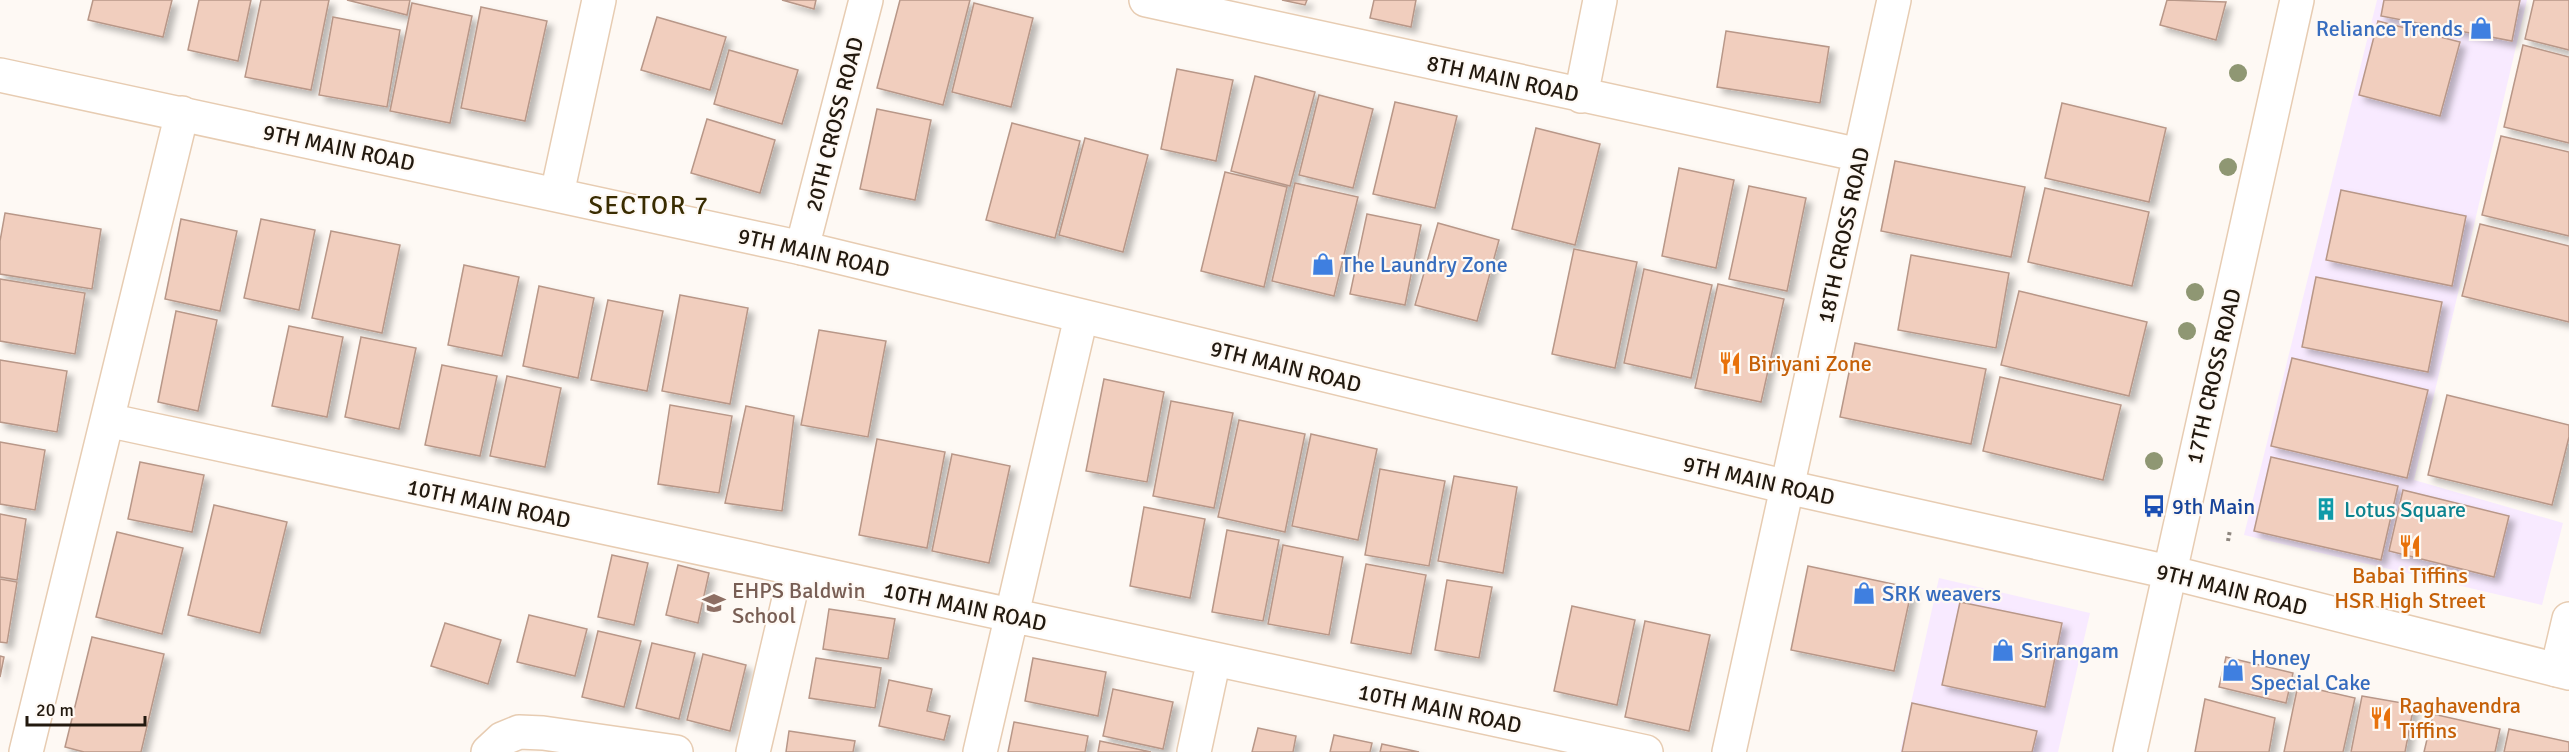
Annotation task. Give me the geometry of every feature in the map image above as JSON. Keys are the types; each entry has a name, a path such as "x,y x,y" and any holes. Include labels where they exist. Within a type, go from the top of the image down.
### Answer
{"street":[{"path":"557,194 598,0"},
{"name":"20TH CROSS ROAD","path":"802,248 866,0"},
{"name":"8TH MAIN ROAD","path":"1146,0 1860,155"},
{"path":"1581,96 1600,0"},
{"name":"18TH CROSS ROAD","path":"1729,752 1894,0"},
{"name":"17TH CROSS ROAD","path":"2130,752 2297,0"},
{"name":"9TH MAIN ROAD","path":"0,75 802,248 1787,487 2169,573 2563,672"},
{"path":"26,752 182,113"},
{"path":"980,752 1081,317"},
{"name":"10TH MAIN ROAD","path":"107,420 1646,752"},
{"path":"753,752 796,569"},
{"path":"2563,672 2569,619"},
{"path":"1194,752 1214,659"},
{"path":"488,752 502,739 519,732 543,733 676,752"}],"path":[{"path":"2228,541 2230,530"}],"shaded area":[{"path":"2377,0 2527,0 2414,480 2563,523 2542,605 2244,535"},
{"path":"1939,578 2090,613 2058,752 1900,752"}],"building":[{"path":"93,0 172,0 163,37 88,20"},
{"path":"199,0 251,0 238,61 188,50"},
{"path":"261,0 329,0 311,90 245,77"},
{"path":"347,0 410,0 407,15"},
{"path":"782,0 816,0 814,9"},
{"path":"900,0 970,0 943,105 877,88"},
{"path":"1282,0 1307,0 1305,5"},
{"path":"1374,0 1416,0 1411,27 1370,18"},
{"path":"2167,0 2226,2 2216,40 2160,25"},
{"name":"Reliance Trends","path":"2384,0 2520,0 2512,41 2381,16"},
{"path":"2534,0 2569,0 2569,50 2525,39"},
{"path":"412,3 472,16 450,123 390,111"},
{"path":"974,3 1033,18 1011,107 952,92"},
{"path":"481,7 547,21 525,121 461,108"},
{"path":"333,17 400,30 387,107 319,95"},
{"path":"657,17 726,37 710,90 641,70"},
{"path":"2378,21 2460,42 2440,116 2359,95"},
{"path":"1726,31 1829,47 1820,103 1717,87"},
{"path":"2523,45 2569,57 2569,143 2504,127"},
{"path":"729,50 798,70 782,124 714,104"},
{"path":"1177,69 1233,80 1216,161 1161,149"},
{"path":"1255,76 1315,92 1290,186 1231,171"},
{"path":"1319,95 1373,109 1353,188 1299,175"},
{"path":"1395,102 1457,116 1435,208 1373,194"},
{"path":"2062,103 2166,128 2149,202 2045,178"},
{"path":"877,109 931,120 915,200 860,189"},
{"path":"707,119 775,140 760,193 691,173"},
{"path":"1012,123 1080,141 1055,238 986,220"},
{"path":"1536,128 1600,144 1575,245 1512,229"},
{"path":"2501,136 2569,152 2569,236 2482,215"},
{"path":"1085,138 1148,155 1123,252 1059,235"},
{"path":"1895,161 2025,187 2011,257 1881,231"},
{"path":"1679,168 1734,180 1716,268 1662,256"},
{"path":"1225,172 1287,187 1264,287 1201,271"},
{"path":"1295,183 1358,197 1334,296 1272,281"},
{"path":"1749,186 1806,198 1787,291 1729,279"},
{"path":"2045,188 2149,212 2132,286 2028,262"},
{"path":"2341,190 2466,216 2452,286 2326,260"},
{"path":"5,213 101,229 92,289 0,274 0,241"},
{"path":"1367,214 1421,225 1405,305 1350,294"},
{"path":"181,219 237,231 220,311 165,299"},
{"path":"261,219 315,230 299,310 244,298"},
{"path":"1438,223 1499,240 1477,321 1415,305"},
{"path":"2480,224 2569,246 2569,322 2462,296"},
{"path":"331,231 400,245 382,333 312,318"},
{"path":"1574,249 1637,262 1615,368 1552,354"},
{"path":"1911,255 2009,273 1996,348 1898,330"},
{"path":"464,265 519,277 502,356 448,345"},
{"path":"1644,269 1712,285 1691,378 1624,363"},
{"path":"2316,277 2442,302 2428,372 2302,347"},
{"path":"0,279 85,293 75,354 0,341"},
{"path":"1718,284 1784,299 1761,402 1695,388"},
{"path":"539,286 594,298 578,378 523,366"},
{"path":"2019,291 2147,322 2129,396 2001,365"},
{"path":"680,295 748,308 730,404 662,391"},
{"path":"608,300 663,311 647,391 591,380"},
{"path":"176,311 217,320 198,411 158,402"},
{"path":"289,326 343,337 327,417 272,406"},
{"path":"819,330 886,341 868,437 801,425"},
{"path":"361,337 416,348 399,429 345,417"},
{"path":"1855,343 1986,369 1971,444 1840,417"},
{"path":"2292,358 2428,390 2407,478 2271,446"},
{"path":"0,360 67,371 57,432 0,422"},
{"path":"442,365 497,376 480,456 425,445"},
{"path":"507,376 561,388 545,467 490,456"},
{"path":"2000,377 2121,405 2103,480 1983,451"},
{"path":"1104,379 1164,392 1147,482 1086,471"},
{"path":"2447,395 2569,425 2569,437 2552,505 2428,475"},
{"path":"1171,401 1233,413 1214,508 1153,496"},
{"path":"670,405 732,416 719,493 658,484"},
{"path":"746,406 794,416 782,511 725,503"},
{"path":"1239,420 1305,434 1285,532 1218,517"},
{"path":"1311,434 1377,449 1358,540 1292,526"},
{"path":"877,439 945,452 927,548 859,535"},
{"path":"0,442 45,450 35,510 0,504"},
{"path":"952,454 1010,466 989,563 932,551"},
{"name":"Lotus Square","path":"2271,457 2398,486 2381,560 2254,531"},
{"path":"140,462 204,475 192,532 128,519"},
{"path":"1380,469 1445,481 1429,566 1365,555"},
{"path":"1454,476 1517,487 1503,573 1438,561"},
{"path":"2403,490 2509,516 2494,577 2389,551"},
{"path":"214,505 287,522 260,633 188,615"},
{"path":"1144,507 1205,519 1190,598 1130,586"},
{"path":"0,514 26,519 17,580 0,577"},
{"path":"1227,530 1279,540 1263,621 1212,612"},
{"path":"117,532 183,548 162,634 96,617"},
{"path":"1283,545 1343,557 1329,635 1268,624"},
{"path":"612,555 648,563 634,625 598,617"},
{"path":"1366,564 1426,575 1411,654 1351,643"},
{"path":"678,565 709,573 698,623 666,615"},
{"path":"1808,566 1912,588 1894,671 1791,650"},
{"path":"0,579 17,582 7,643 0,642"},
{"path":"1447,580 1492,587 1479,658 1435,650"},
{"path":"1960,602 2062,623 2045,707 1942,685"},
{"path":"1572,606 1635,620 1617,705 1554,691"},
{"path":"829,609 895,619 888,659 823,649"},
{"path":"529,615 587,629 575,676 517,662"},
{"path":"1645,621 1710,635 1689,731 1625,717"},
{"path":"445,623 501,640 488,684 431,666"},
{"path":"598,631 641,641 624,707 582,697"},
{"path":"92,637 164,654 141,752 84,752 65,747"},
{"path":"652,643 695,653 679,719 636,708"},
{"path":"703,654 746,665 730,731 687,720"},
{"path":"0,656 4,657 0,677"},
{"path":"2226,657 2293,673 2286,703 2219,687"},
{"path":"816,658 881,668 875,708 809,698"},
{"path":"1033,658 1106,672 1098,716 1025,701"},
{"path":"889,680 932,689 927,711 950,716 944,740 879,726"},
{"path":"2298,685 2355,698 2343,752 2284,752"},
{"path":"1113,689 1173,702 1163,749 1103,736"},
{"path":"2362,696 2414,705 2405,752 2351,752"},
{"path":"2205,699 2275,718 2269,752 2195,752"},
{"path":"1912,703 2037,731 2032,752 1902,752"},
{"path":"2433,714 2500,729 2495,752 2424,752"},
{"path":"1014,722 1088,736 1085,752 1008,752"},
{"path":"1258,728 1296,736 1293,752 1252,752"},
{"path":"2509,729 2569,742 2569,752 2504,752"},
{"path":"789,731 855,741 853,752 786,752"},
{"path":"1334,735 1372,743 1370,752 1330,752"},
{"path":"1100,741 1151,752 1098,752"},
{"path":"1382,744 1419,752 1380,752"}],"place":[{"name":"Reliance Trends","path":"2481,28"},
{"name":"The Laundry Zone","path":"1323,264"},
{"name":"Biriyani Zone","path":"1730,363"},
{"name":"9th Main","path":"2154,506"},
{"name":"Lotus Square","path":"2326,509"},
{"name":"Babai Tiffins HSR High Street","path":"2410,546"},
{"name":"SRK weavers","path":"1864,593"},
{"name":"EHPS Baldwin School","path":"714,603"},
{"name":"Srirangam","path":"2003,650"},
{"name":"Honey Special Cake","path":"2233,670"},
{"name":"Raghavendra Tiffins","path":"2381,718"}],"district":[{"name":"SECTOR 7","path":"649,205"}]}
